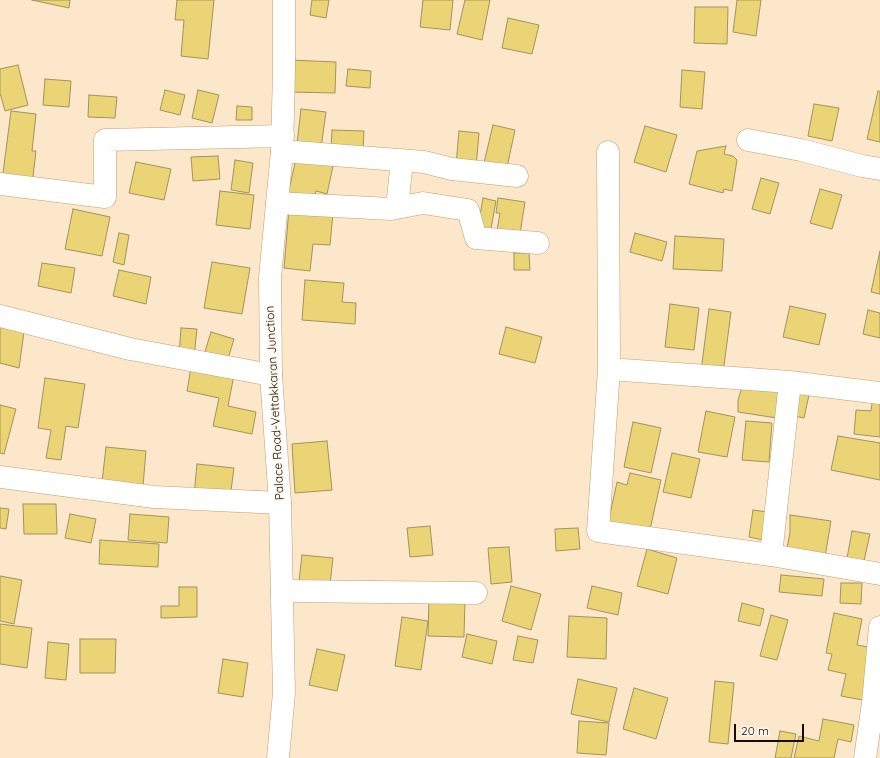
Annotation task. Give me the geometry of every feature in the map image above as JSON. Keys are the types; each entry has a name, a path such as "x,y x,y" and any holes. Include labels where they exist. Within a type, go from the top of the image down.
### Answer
{"street":[{"name":"Palace Road-Vettakkaran Junction","path":"278,758 284,693 280,503 272,374 270,277 283,143 284,0"},
{"path":"0,184 104,197 105,140 283,143 424,162 452,169 516,176"},
{"path":"748,140 801,150 862,166 880,169"},
{"path":"608,152 609,369 598,530 771,555 880,574"},
{"path":"397,208 402,160"},
{"path":"277,203 391,209 423,203 468,210 476,238 538,243"},
{"path":"0,316 130,349 272,374"},
{"path":"609,369 790,382 880,393"},
{"path":"771,555 790,382"},
{"path":"0,477 154,497 280,503"},
{"path":"282,591 476,593"},
{"path":"865,758 873,703 880,627"}],"building":[{"path":"32,0 70,0 69,8"},
{"path":"177,0 214,0 208,59 181,56 184,20 175,20"},
{"path":"312,0 329,0 326,18 310,15"},
{"path":"423,0 453,0 450,30 420,27"},
{"path":"465,0 490,0 482,40 457,34"},
{"path":"737,0 761,0 756,36 733,32"},
{"path":"695,7 728,7 727,44 694,43"},
{"path":"508,18 539,25 532,54 502,48"},
{"path":"290,60 336,62 335,93 290,92"},
{"path":"18,65 28,105 5,111 0,93 0,69"},
{"path":"348,69 371,71 370,88 346,86"},
{"path":"682,70 705,72 702,109 680,107"},
{"path":"45,79 71,81 69,107 43,105"},
{"path":"165,90 185,95 180,115 160,110"},
{"path":"198,90 219,95 212,123 192,118"},
{"path":"878,91 880,92 880,142 867,139"},
{"path":"89,95 117,97 115,118 88,117"},
{"path":"814,104 839,108 832,141 808,136"},
{"path":"237,106 252,107 252,120 236,120"},
{"path":"301,109 326,112 321,148 297,144"},
{"path":"11,111 36,114 32,151 36,151 32,185 2,181"},
{"path":"493,125 515,130 506,172 483,167"},
{"path":"645,126 677,135 666,172 634,162"},
{"path":"332,130 364,131 363,150 331,149"},
{"path":"459,131 479,133 476,167 456,165"},
{"path":"726,146 724,154 733,156 737,160 732,191 724,189 723,193 689,184 697,151"},
{"path":"218,156 220,179 193,181 191,157"},
{"path":"296,159 333,166 327,194 316,191 313,204 287,199"},
{"path":"235,160 253,163 249,193 231,190"},
{"path":"136,162 171,169 164,200 129,193"},
{"path":"761,178 779,183 770,214 752,209"},
{"path":"820,189 842,195 832,229 810,223"},
{"path":"220,191 254,195 250,229 216,225"},
{"path":"483,198 496,201 490,234 477,232"},
{"path":"498,198 525,202 519,240 496,236 500,213 496,213"},
{"path":"73,209 110,217 102,256 65,249"},
{"path":"289,209 333,213 330,245 313,244 310,271 284,268"},
{"path":"119,233 129,235 124,265 113,262"},
{"path":"635,233 667,242 662,261 630,252"},
{"path":"675,236 724,239 722,271 673,269"},
{"path":"880,251 880,294 871,292"},
{"path":"514,253 529,253 530,270 514,270"},
{"path":"212,262 250,268 242,314 204,308"},
{"path":"42,263 75,268 71,293 38,286"},
{"path":"119,270 151,277 146,304 113,296"},
{"path":"305,280 344,283 342,302 356,303 355,324 302,320"},
{"path":"670,304 699,308 694,350 665,347"},
{"path":"790,306 826,314 819,345 783,337"},
{"path":"709,309 731,312 723,373 701,371"},
{"path":"868,310 880,313 880,338 863,334"},
{"path":"0,327 24,332 19,368 0,363"},
{"path":"506,327 542,337 535,363 499,354"},
{"path":"181,328 197,329 194,356 179,355"},
{"path":"211,332 234,339 227,362 204,355"},
{"path":"191,367 234,375 228,406 256,412 252,434 213,426 219,398 187,391"},
{"path":"45,378 85,384 78,428 66,426 61,460 46,458 51,430 38,428"},
{"path":"743,384 782,390 777,418 738,412 738,400"},
{"path":"798,393 809,395 804,418 794,416"},
{"path":"873,396 880,397 880,437 854,434 856,410 871,411"},
{"path":"0,405 16,409 4,454 0,453"},
{"path":"706,411 735,417 727,457 698,452"},
{"path":"746,421 772,423 769,462 742,460"},
{"path":"633,422 661,428 651,473 624,467"},
{"path":"838,436 880,443 880,480 831,470"},
{"path":"327,441 332,490 295,493 292,444"},
{"path":"106,447 146,451 143,486 102,482"},
{"path":"672,453 700,459 691,498 663,492"},
{"path":"197,464 234,468 230,498 194,495"},
{"path":"630,473 661,480 649,534 608,524 617,482 627,485"},
{"path":"23,504 56,504 57,534 24,534"},
{"path":"0,508 9,509 6,529 0,528"},
{"path":"753,510 768,512 763,540 749,537"},
{"path":"70,514 96,519 91,543 65,538"},
{"path":"130,514 169,517 167,543 128,540"},
{"path":"790,515 831,521 825,557 786,554 790,532"},
{"path":"430,526 433,555 410,557 407,528"},
{"path":"578,528 580,549 556,551 555,529"},
{"path":"852,531 870,534 864,561 847,558"},
{"path":"100,540 159,544 158,567 99,564"},
{"path":"509,547 512,582 491,584 488,548"},
{"path":"647,549 677,558 668,594 637,586"},
{"path":"302,555 333,558 330,584 299,581"},
{"path":"781,575 824,579 822,596 779,592"},
{"path":"0,576 22,580 14,624 0,621"},
{"path":"841,583 862,583 861,604 840,603"},
{"path":"511,586 541,594 531,630 502,621"},
{"path":"592,586 622,593 618,615 587,608"},
{"path":"179,587 197,587 197,617 161,618 161,606 179,606"},
{"path":"429,598 465,599 464,637 428,636"},
{"path":"742,603 764,609 760,626 738,621"},
{"path":"834,613 862,619 857,645 874,648 863,700 841,696 846,674 828,670 832,654 826,653"},
{"path":"771,615 788,620 777,660 760,656"},
{"path":"569,616 607,618 606,659 567,657"},
{"path":"402,617 428,621 421,670 395,666"},
{"path":"0,624 32,628 27,668 0,664"},
{"path":"467,634 497,641 492,664 462,657"},
{"path":"518,636 538,640 533,663 513,660"},
{"path":"80,639 116,639 115,673 80,673"},
{"path":"48,642 69,644 66,680 45,678"},
{"path":"317,649 345,655 337,691 309,685"},
{"path":"223,659 248,663 243,697 218,693"},
{"path":"578,679 617,688 609,722 571,714"},
{"path":"715,681 734,683 728,744 709,742"},
{"path":"634,688 668,698 656,739 623,729"},
{"path":"823,719 854,725 851,742 838,739 834,758 794,758 799,736 819,741"},
{"path":"579,721 609,723 606,755 577,753"},
{"path":"780,731 796,734 791,758 775,758"}]}
